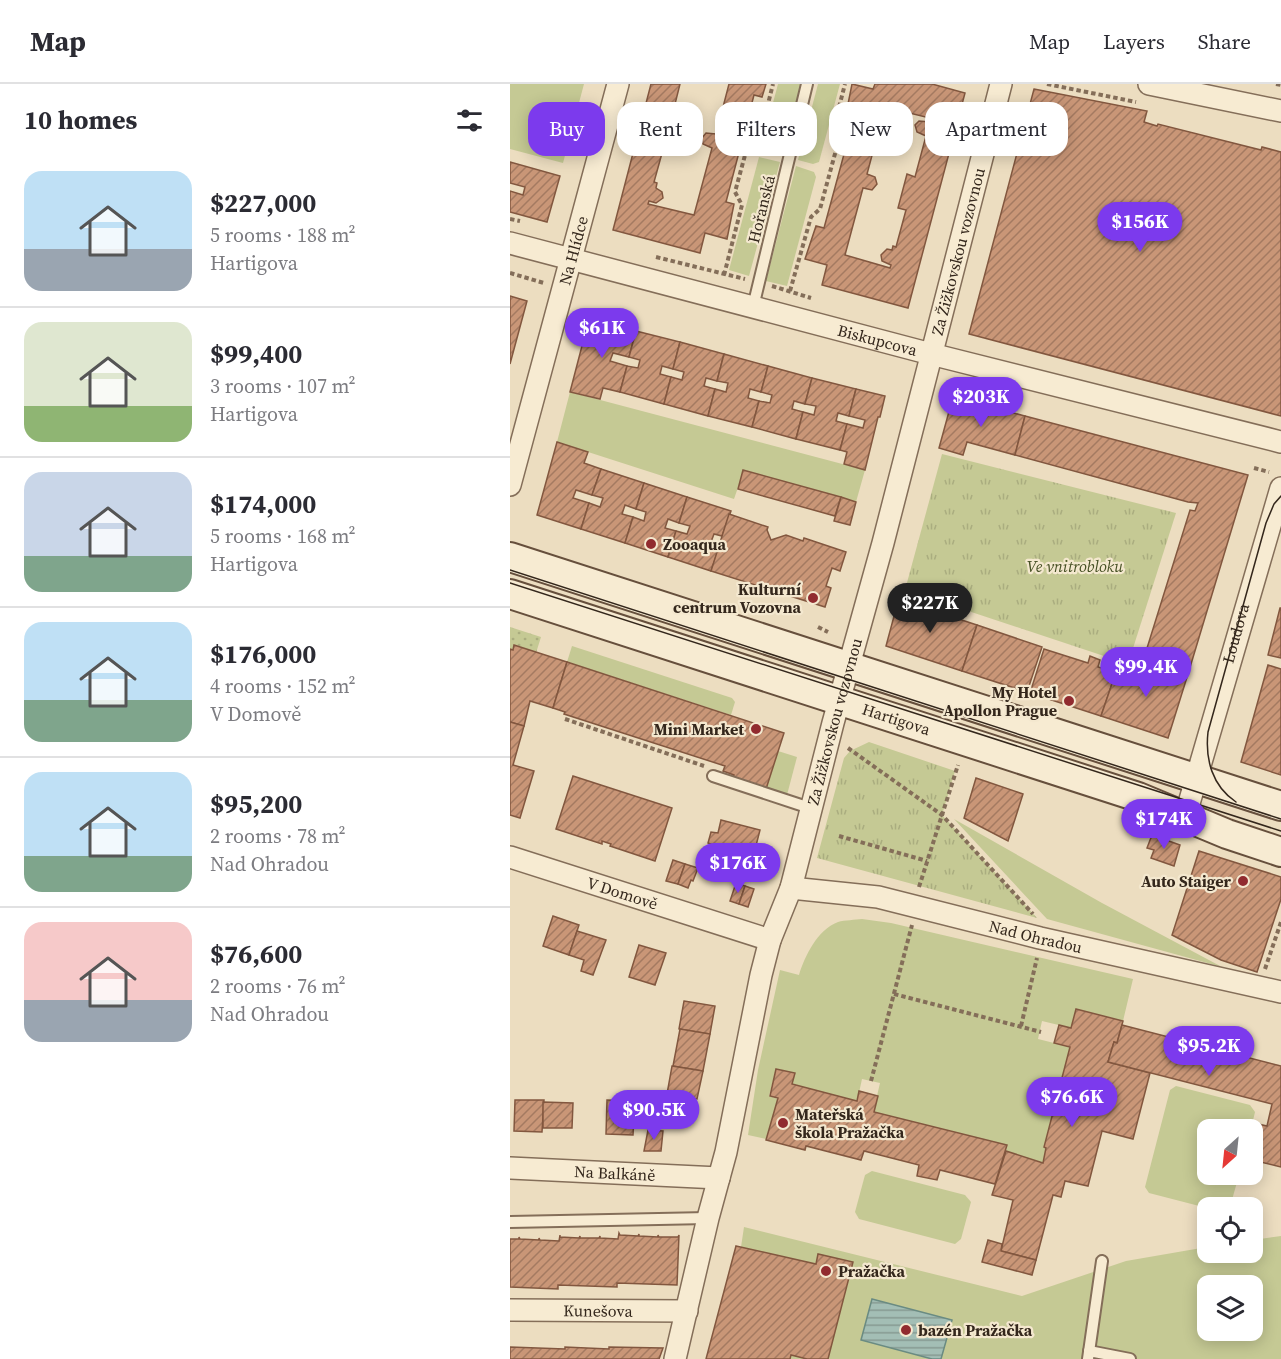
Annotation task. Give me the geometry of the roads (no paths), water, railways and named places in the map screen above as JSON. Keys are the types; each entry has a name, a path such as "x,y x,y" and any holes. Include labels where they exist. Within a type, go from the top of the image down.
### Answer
{"main road":[{"path":"510,557 1281,806"},
{"name":"Hartigova","path":"510,594 836,712 1138,797 1227,834 1281,852"}],"street":[{"name":"Na Hlídce","path":"510,485 618,84"},
{"name":"Za Žižkovskou vozovnou","path":"675,1359 726,1152 770,940 790,888 850,667 1001,84"},
{"path":"1149,84 1281,111"},
{"name":"Biskupcova","path":"510,243 931,354 1281,442"},
{"name":"Loudova","path":"1185,817 1281,488"},
{"name":"V Domově","path":"510,857 770,940"},
{"name":"Nad Ohradou","path":"790,888 878,897 1040,938 1281,992"},
{"name":"Na Balkáně","path":"510,1168 719,1178"},
{"name":"Kunešova","path":"510,1310 687,1311"}],"lane":[{"name":"Hořanská","path":"753,307 807,84"},
{"path":"713,776 810,808"},
{"path":"510,1222 708,1218"},
{"path":"1102,1261 1088,1355 1130,1359"}],"water":[{"name":"bazén Pražačka","path":"872,1299 952,1320 941,1359 932,1359 861,1340"}],"tram line":[{"path":"1236,802 1221,788 1212,771 1209,762 1208,732 1266,523 1274,504 1281,496"},
{"path":"510,570 1281,819"},
{"path":"510,583 1281,831"}],"place":[{"name":"Zooaqua","path":"651,544"},
{"name":"Kulturní centrum Vozovna","path":"813,598"},
{"name":"My Hotel Apollon Prague","path":"1069,701"},
{"name":"Mini Market","path":"756,729"},
{"name":"Auto Staiger","path":"1243,881"},
{"name":"Mateřská škola Pražačka","path":"783,1123"},
{"name":"Pražačka","path":"826,1271"},
{"name":"bazén Pražačka","path":"906,1330"}],"park label":[{"name":"Ve vnitrobloku","path":"1075,566"}]}
